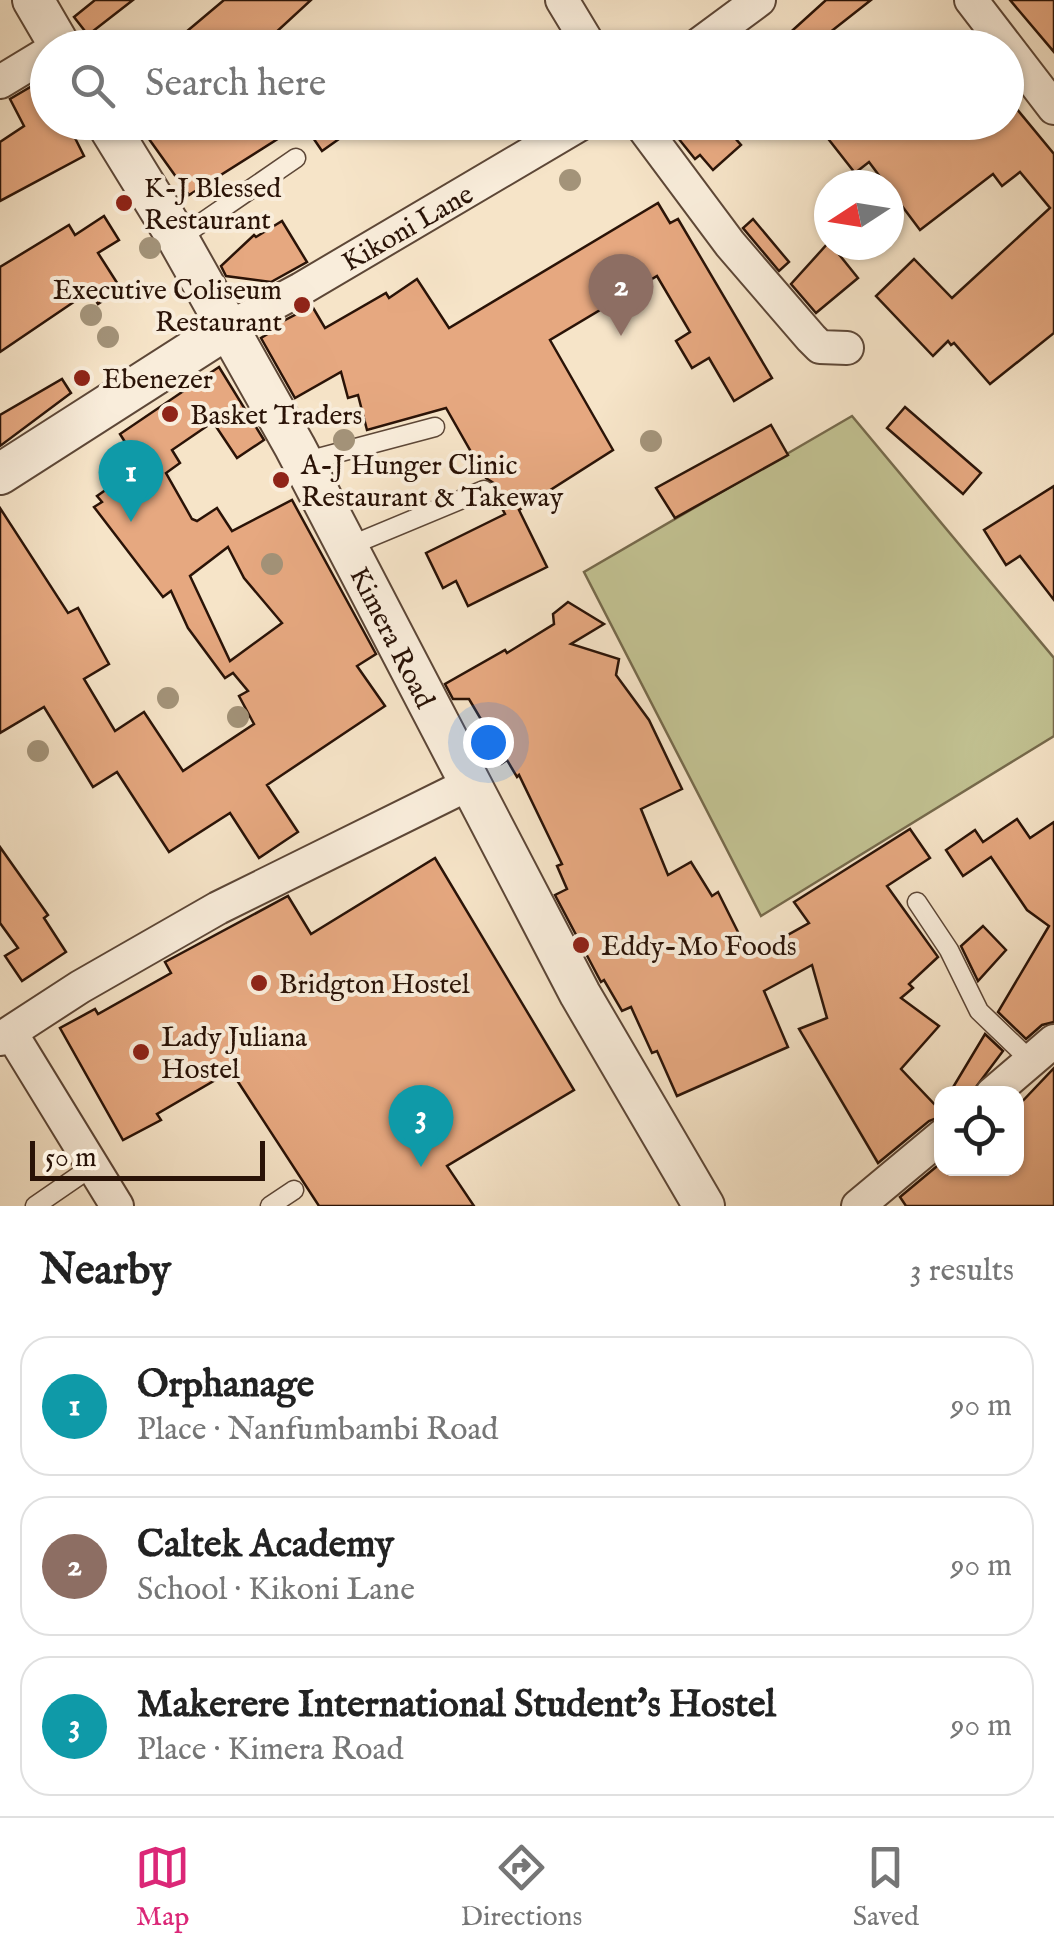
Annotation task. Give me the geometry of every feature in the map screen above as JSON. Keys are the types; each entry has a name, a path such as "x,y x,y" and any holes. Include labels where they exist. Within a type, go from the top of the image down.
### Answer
{"street":[{"path":"33,0 47,30"},
{"path":"562,0 580,30"},
{"path":"718,30 759,0"},
{"path":"972,0 995,30"},
{"path":"0,82 30,64"},
{"path":"1024,68 1054,108"},
{"name":"Kimera Road","path":"117,140 178,239 303,462 580,994 704,1206"},
{"name":"Kikoni Lane","path":"228,328 302,289 554,140"},
{"path":"652,140 730,244 811,338 820,346 847,348"},
{"path":"0,474 228,328"},
{"path":"117,1206 6,1036 80,987 218,908 469,784"},
{"path":"1001,1086 1042,1050"},
{"path":"858,1206 934,1143"}],"lane":[{"path":"178,239 296,158"},
{"path":"303,462 435,427"},
{"path":"347,547 484,490"},
{"path":"916,902 950,950 979,1011 1042,1050"},
{"path":"35,1206 94,1166"},
{"path":"270,1206 294,1190"}],"green space":[{"path":"852,416 1054,658 1054,736 761,916 584,572"}],"building":[{"path":"95,0 133,0 94,30 84,30 74,17"},
{"path":"224,0 311,0 278,30 188,30"},
{"path":"826,0 871,0 833,30 793,30"},
{"path":"1010,0 1054,0 1054,52"},
{"path":"30,87 30,140 76,140 84,156 0,201 0,142 24,126 10,99"},
{"path":"1024,118 1054,154 1054,333 990,384 954,343 948,341 933,356 876,296 914,259 952,298 1050,208 1020,172 1002,186 993,174 920,230 904,209 904,170 875,170 869,162 853,170 829,140 1024,140"},
{"path":"150,140 276,140 189,195"},
{"path":"315,140 338,140 322,151"},
{"path":"680,140 737,140 741,145 713,170 700,155 695,159"},
{"path":"658,203 670,223 678,219 772,378 734,401 709,358 692,368 676,341 690,332 657,276 550,340 613,450 519,510 547,567 468,606 456,581 443,588 426,553 505,514 495,495 495,484 486,478 446,408 367,430 358,395 348,398 341,372 295,398 261,338 274,330 272,327 312,306 325,328 386,293 389,298 417,279 449,328"},
{"path":"104,216 119,240 98,253 121,289 98,304 90,291 0,352 0,267 69,225 75,235"},
{"path":"753,219 789,262 779,271 743,228"},
{"path":"282,221 307,262 271,282 226,276 221,266 254,235"},
{"path":"814,259 844,260 858,278 816,313 791,284"},
{"path":"219,367 264,440 237,458 213,422 172,450 180,463 166,473 192,519 197,521 217,508 232,531 292,500 376,654 357,666 385,706 267,785 298,832 259,858 230,813 169,852 117,772 93,787 44,707 0,733 0,508 68,613 78,608 109,664 84,679 115,731 144,712 183,771 254,724 239,696 248,691 233,673 225,678 188,628 171,591 163,597 94,507 102,502 97,496 140,466 120,434","holes":["228,547 244,578 282,623 230,661 190,576"]},
{"path":"62,379 71,393 0,446 0,415"},
{"path":"905,407 981,473 963,494 887,428"},
{"path":"771,425 788,455 675,518 656,488"},
{"path":"1054,486 1054,600 1020,556 1006,565 984,530"},
{"path":"568,602 604,624 571,644 619,659 616,675 649,720 682,789 641,809 668,875 691,862 712,896 718,892 750,956 809,923 794,902 910,829 930,858 887,886 938,957 909,984 913,988 901,998 939,1026 901,1069 934,1104 934,1119 878,1163 799,1029 827,1018 812,965 764,991 788,1047 677,1096 631,1007 622,1011 604,980 601,982 555,895 567,889 557,866 562,864 519,775 507,760 501,764 490,755 488,744 479,735 482,721 469,699 453,699 445,684 554,624 553,614"},
{"path":"1017,819 1030,838 1054,822 1054,1022 1042,1025 1026,1039 998,1012 1049,926 1027,910 991,857 963,876 946,850 975,830 983,842"},
{"path":"0,847 48,915 44,918 66,952 22,981 5,956 18,948 0,923"},
{"path":"435,858 574,1090 447,1166 474,1206 319,1206 231,1071 157,1114 161,1120 123,1140 60,1028 95,1009 98,1014 171,973 165,962 288,896 311,934"},
{"path":"983,926 1006,950 978,981 961,946"},
{"path":"985,1034 1003,1051 977,1086 954,1086"},
{"path":"1054,1068 1054,1206 906,1206 900,1197 934,1169 934,1176 1024,1176 1024,1100"}],"place":[{"name":"K-J Blessed Restaurant","path":"124,203"},
{"name":"Executive Coliseum Restaurant","path":"302,305"},
{"name":"Caltek Academy","path":"621,336"},
{"name":"Ebenezer","path":"82,378"},
{"name":"Basket Traders","path":"170,414"},
{"name":"A-J Hunger Clinic Restaurant & Takeway","path":"281,480"},
{"name":"Orphanage","path":"131,522"},
{"name":"Eddy-Mo Foods","path":"581,945"},
{"name":"Bridgton Hostel","path":"259,983"},
{"name":"Lady Juliana Hostel","path":"141,1052"},
{"name":"Makerere International Student's Hostel","path":"421,1167"}]}
